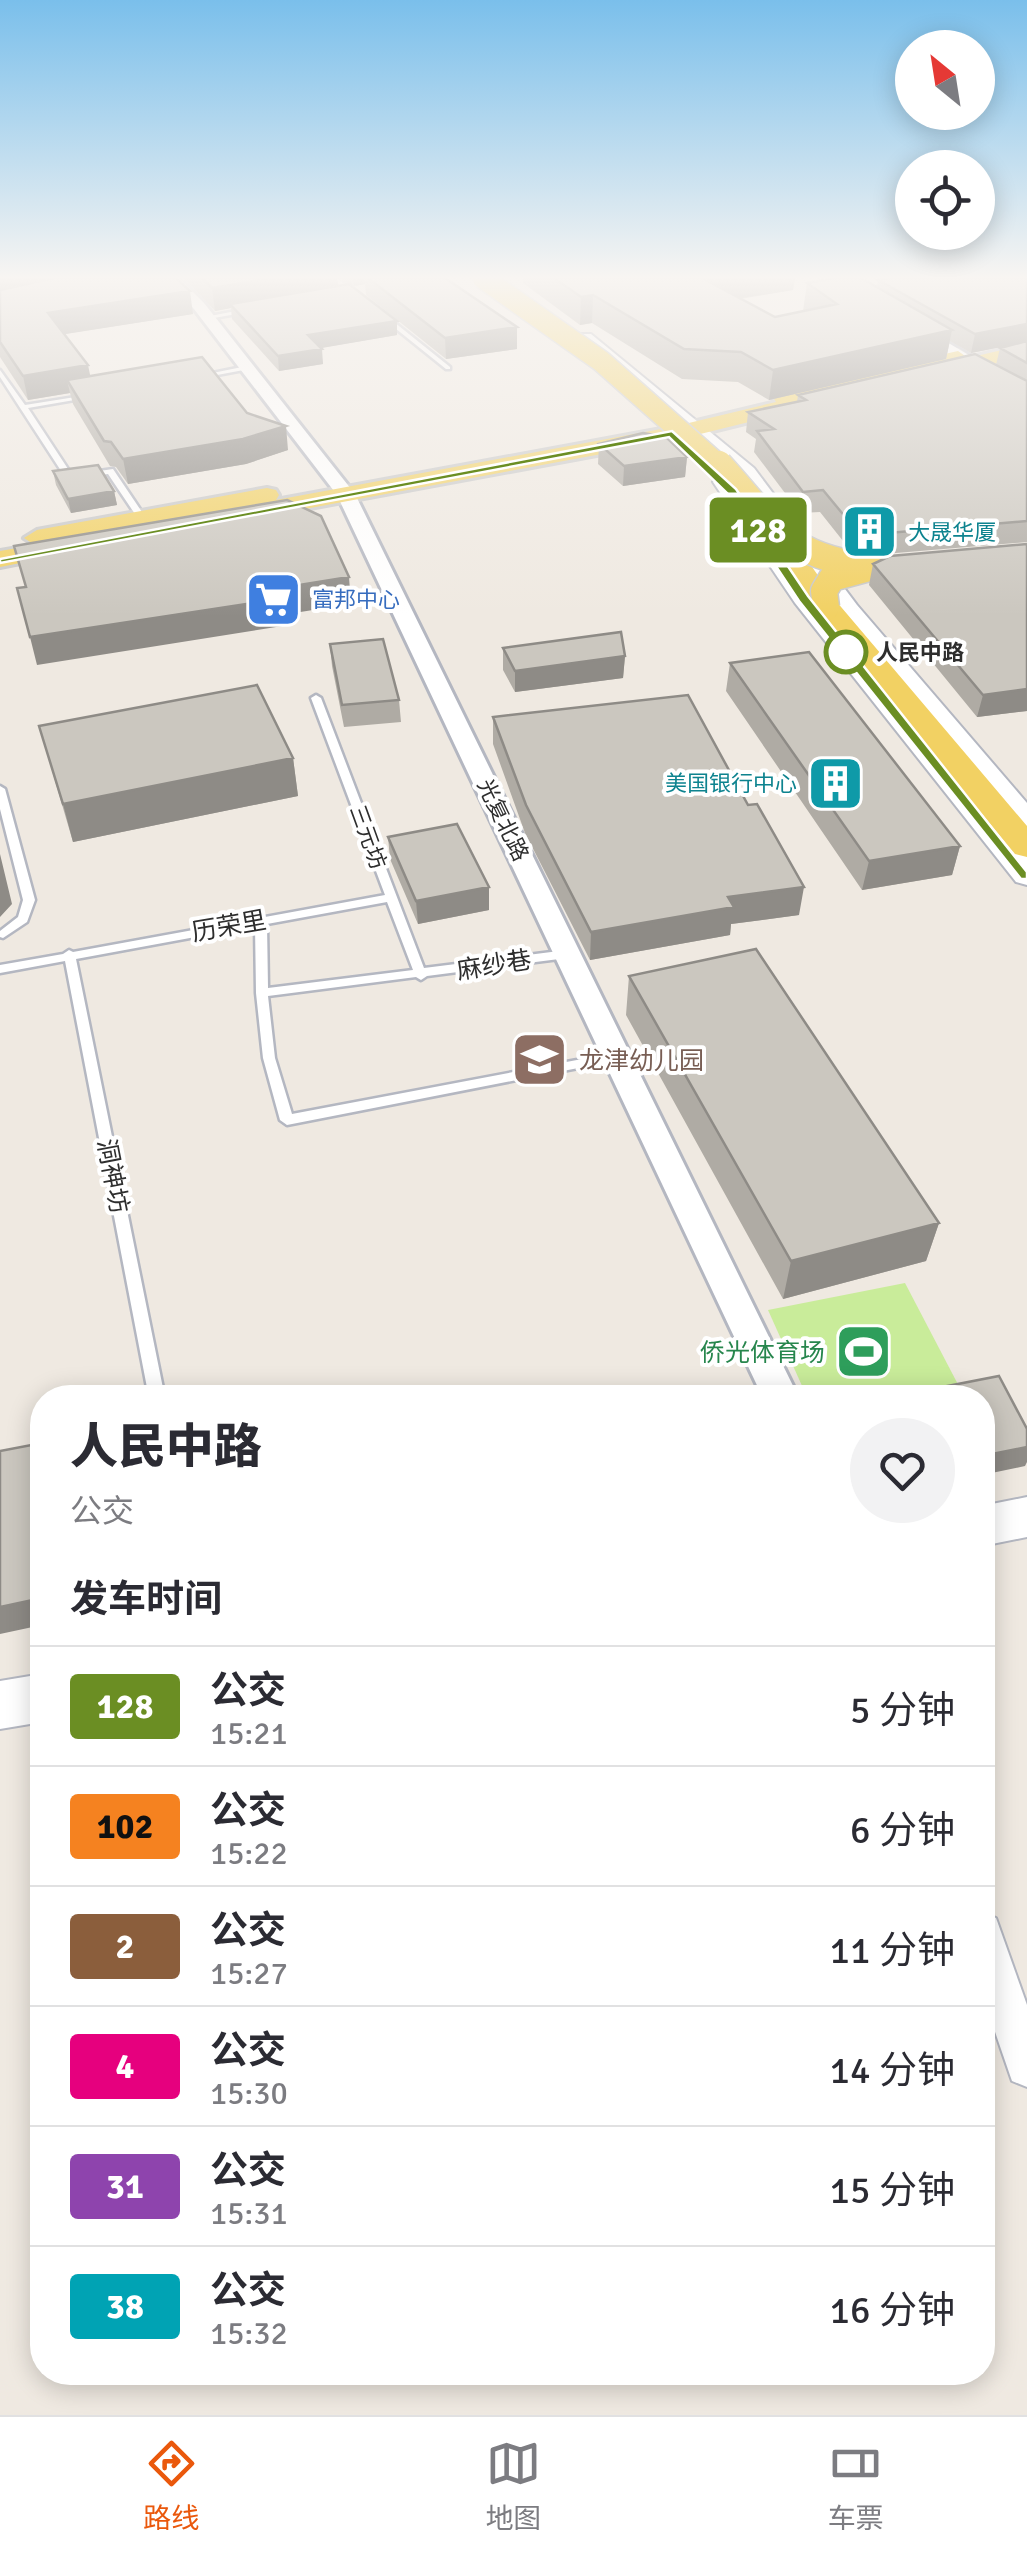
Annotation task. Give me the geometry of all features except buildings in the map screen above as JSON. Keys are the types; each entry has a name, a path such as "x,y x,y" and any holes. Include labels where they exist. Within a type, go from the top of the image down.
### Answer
{"main road":[{"path":"629,391 747,472 848,610 1027,822"},
{"path":"637,391 726,468 826,607 1027,847"},
{"path":"642,391 678,426 732,492 804,598 1027,876"},
{"path":"0,559 341,488 678,426 834,391"},
{"path":"0,544 341,488"},
{"path":"758,508 798,549 830,562 883,567 832,578 824,591 826,607"},
{"path":"995,1523 1027,1517"},
{"path":"0,1706 30,1700"}],"street":[{"name":"光复北路","path":"266,391 341,488 775,1385"},
{"path":"995,1971 1027,2066"}],"lane":[{"path":"12,391 70,478 110,471 142,518"},
{"path":"23,407 98,394"},
{"name":"三元坊","path":"316,698 421,976"},
{"path":"0,790 30,900 23,918 3,934"},
{"name":"历荣里","path":"0,969 389,898"},
{"path":"261,920 262,994 269,1058 287,1120 614,1057"},
{"name":"洞神坊","path":"68,954 155,1385"},
{"name":"麻纱巷","path":"262,994 566,954"}],"green space":[{"name":"侨光体育场","path":"905,1283 958,1385 802,1385 768,1310"}],"bus line":[{"name":"128","path":"0,559 672,434 732,492 804,598 1027,876"}],"place":[{"name":"大晟华厦","path":"869,532"},
{"name":"富邦中心","path":"273,599"},
{"name":"人民中路","path":"846,652"},
{"name":"美国银行中心","path":"836,783"},
{"name":"龙津幼儿园","path":"540,1060"},
{"name":"侨光体育场","path":"864,1352"}]}
